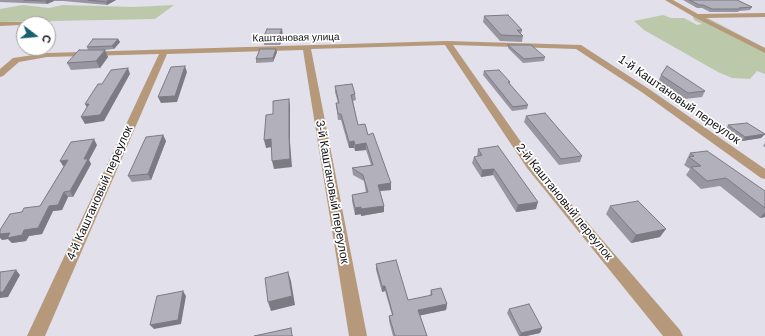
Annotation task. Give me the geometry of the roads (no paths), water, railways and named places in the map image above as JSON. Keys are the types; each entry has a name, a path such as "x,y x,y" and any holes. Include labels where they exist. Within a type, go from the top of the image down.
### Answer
{"street":[{"path":"668,0 765,52"},
{"path":"696,16 765,15"},
{"path":"0,24 16,24"},
{"name":"Каштановая улица","path":"0,74 16,60 47,55 164,51 307,49 447,43 578,47"},
{"name":"2-й Каштановый переулок","path":"447,43 531,165 674,336"},
{"name":"1-й Каштановый переулок","path":"578,47 646,91 765,175"},
{"name":"3-й Каштановый переулок","path":"307,49 358,336"},
{"name":"4-й Каштановый переулок","path":"36,336 164,51"}]}
